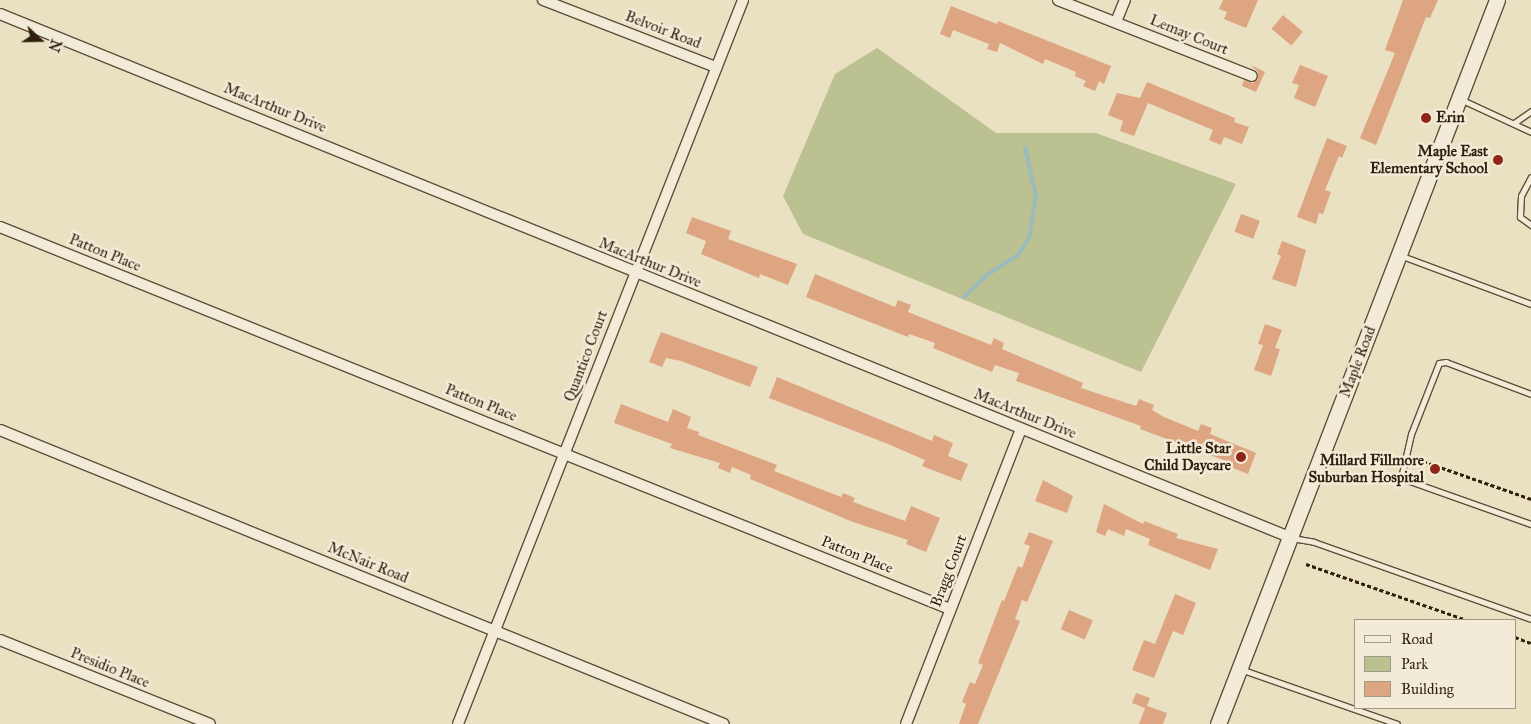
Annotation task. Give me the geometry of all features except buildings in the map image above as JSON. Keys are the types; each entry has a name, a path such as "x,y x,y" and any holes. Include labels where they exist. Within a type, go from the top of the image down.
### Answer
{"main road":[{"name":"Maple Road","path":"1218,724 1496,0"}],"street":[{"name":"Belvoir Road","path":"543,0 716,67"},
{"name":"Quantico Court","path":"458,724 743,0"},
{"name":"Lemay Court","path":"1058,0 1252,76"},
{"path":"1116,22 1125,0"},
{"name":"MacArthur Drive","path":"0,14 328,146 634,273 1289,537"},
{"name":"Patton Place","path":"0,227 565,452 950,609"},
{"name":"Bragg Court","path":"906,724 1021,429"},
{"name":"McNair Road","path":"0,430 724,724"},
{"name":"Presidio Place","path":"0,640 210,724"}],"lane":[{"path":"1459,99 1531,132"},
{"path":"1514,123 1531,111"},
{"path":"1531,176 1521,196 1520,217 1531,225"},
{"path":"1399,254 1531,304"},
{"path":"1531,394 1446,362 1440,363 1411,434 1409,456 1402,478 1531,524"},
{"path":"1289,537 1314,542 1531,619"},
{"path":"1239,669 1396,724"}],"path":[{"path":"1417,459 1531,499"},
{"path":"1306,564 1464,619"},
{"path":"1516,637 1531,643"}],"green space":[{"path":"877,48 996,133 1096,133 1236,184 1141,372 803,234 783,196 835,74"}],"waterway":[{"path":"964,297 987,275 1018,255 1029,238 1036,196 1025,147"}],"place":[{"name":"Erin","path":"1426,118"},
{"name":"Maple East Elementary School","path":"1498,160"},
{"name":"Little Star Child Daycare","path":"1241,457"},
{"name":"Millard Fillmore Suburban Hospital","path":"1435,469"}]}
